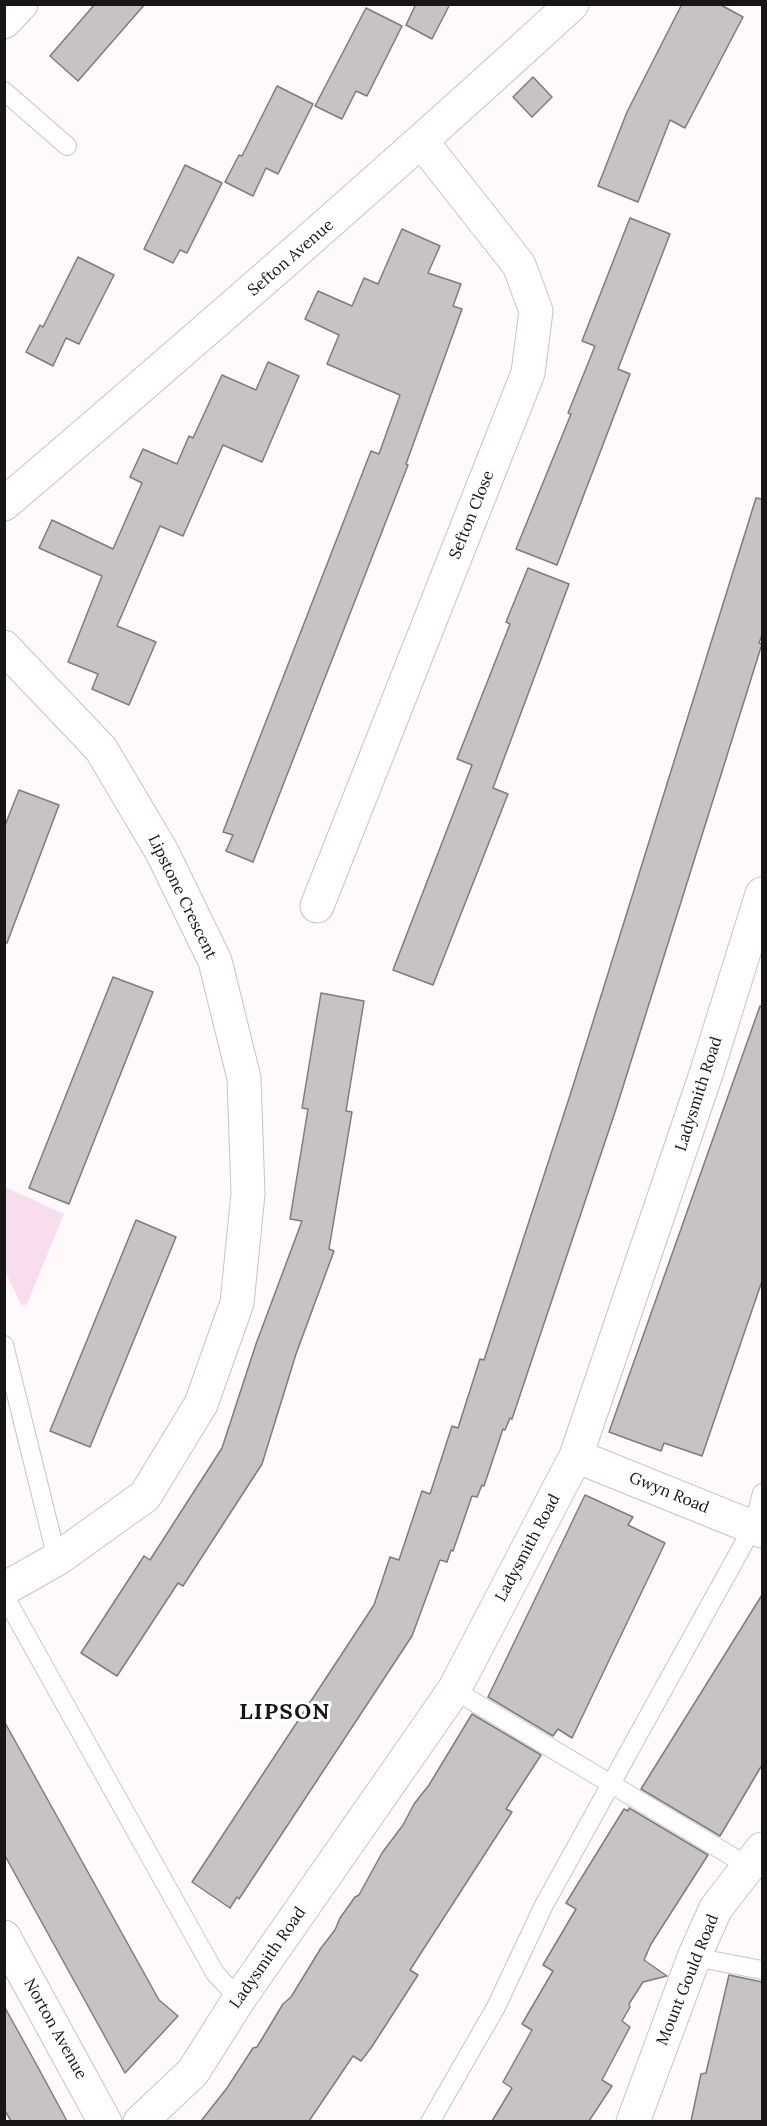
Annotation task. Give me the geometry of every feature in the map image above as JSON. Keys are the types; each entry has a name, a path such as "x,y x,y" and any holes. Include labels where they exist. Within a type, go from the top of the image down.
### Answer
{"street":[{"path":"4,22 21,4"},
{"name":"Sefton Avenue","path":"4,504 235,308 422,142 572,4"},
{"name":"Sefton Close","path":"317,906 528,373 536,311 519,265 422,142"},
{"name":"Lipstone Crescent","path":"4,647 101,749 162,852 215,962 245,1089 248,1194 237,1303 201,1404 146,1496 57,1559 4,1589"},
{"name":"Ladysmith Road","path":"140,2121 193,2072 239,1999 454,1690 576,1456 706,1074 762,894"},
{"name":"Gwyn Road","path":"576,1456 758,1529"},
{"name":"Mount Gould Road","path":"633,2121 694,1957 716,1908 755,1857"},
{"name":"Norton Avenue","path":"4,1937 105,2121"}],"lane":[{"path":"4,91 67,146"},
{"path":"4,1345 57,1559"},
{"path":"430,2121 491,2017 544,1905 758,1529 762,1493"},
{"path":"4,1595 215,1973 239,1999"},
{"path":"454,1690 612,1784 755,1857"},
{"path":"694,1957 762,1970"}],"shaded area":[{"path":"5,1187 64,1214 27,1304 22,1306 5,1271"}],"building":[{"path":"95,4 145,4 78,81 50,56"},
{"path":"416,4 450,4 432,39 406,25"},
{"path":"682,4 719,4 743,17 685,128 670,120 638,202 598,186 627,112"},
{"path":"366,8 402,26 367,96 356,91 342,119 315,106"},
{"path":"533,77 552,97 532,117 513,97"},
{"path":"277,86 313,104 278,174 266,168 253,196 225,182 239,155 242,156"},
{"path":"185,165 222,183 187,253 180,250 173,263 144,249"},
{"path":"630,218 670,234 618,369 630,374 557,565 516,549 571,414 568,413 595,346 582,341"},
{"path":"402,229 440,246 428,273 461,284 453,306 462,309 406,464 408,465 253,862 226,851 233,835 223,832 371,451 379,454 400,395 327,364 339,335 305,319 318,291 352,306 364,278 378,284"},
{"path":"78,257 114,275 79,344 66,338 53,366 26,352 40,325 43,327"},
{"path":"268,362 299,376 262,462 223,445 183,536 160,526 117,626 156,642 129,705 92,689 98,674 68,662 102,576 39,548 52,520 113,549 142,483 130,477 143,449 177,464 189,436 193,438 222,375 256,390"},
{"path":"756,498 762,499 762,635 759,643 762,644 616,1109 512,1419 510,1418 505,1430 503,1429 484,1486 482,1485 477,1497 472,1496 453,1551 451,1550 447,1562 440,1560 412,1636 239,1899 237,1897 230,1908 192,1882 374,1605 390,1557 399,1560 422,1491 430,1494 452,1426 458,1428 480,1359 484,1360 573,1086"},
{"path":"528,568 569,584 493,788 508,794 433,985 393,970 472,765 457,759 510,624 506,622"},
{"path":"19,790 59,805 7,943 4,942 4,828"},
{"path":"113,977 153,992 69,1204 29,1188"},
{"path":"321,993 364,1001 346,1111 352,1112 329,1249 334,1251 296,1354 262,1464 183,1586 178,1583 117,1676 81,1653 144,1556 150,1560 222,1448 256,1344 302,1221 290,1219 308,1109 302,1108"},
{"path":"760,1006 762,1007 762,1281 702,1456 664,1443 661,1451 609,1432"},
{"path":"136,1220 176,1237 90,1447 50,1431"},
{"path":"585,1495 633,1517 628,1525 665,1543 572,1738 558,1729 553,1736 488,1697"},
{"path":"762,1595 762,1765 720,1836 641,1789"},
{"path":"472,1714 541,1755 506,1809 512,1812 410,1970 418,1975 371,2048 361,2061 353,2056 309,2121 201,2121 227,2088 253,2048 257,2047 283,2004 291,1997 321,1948 335,1930 340,1918 355,1897 359,1895 382,1853 429,1785"},
{"path":"4,1721 159,2000 178,2016 125,2073 4,1854"},
{"path":"629,1808 708,1855 651,1944 644,1960 667,1976 643,1982 629,2004 630,2007 622,2021 630,2027 602,2080 612,2086 589,2121 492,2121 512,2088 503,2082 532,2030 522,2024 553,1971 543,1965 576,1909 566,1903 624,1809 628,1811"},
{"path":"729,1975 762,1982 762,2121 691,2121 701,2074 706,2073"},
{"path":"4,2006 67,2121 11,2121 4,2109"}],"district":[{"name":"LIPSON","path":"285,1713"}]}
